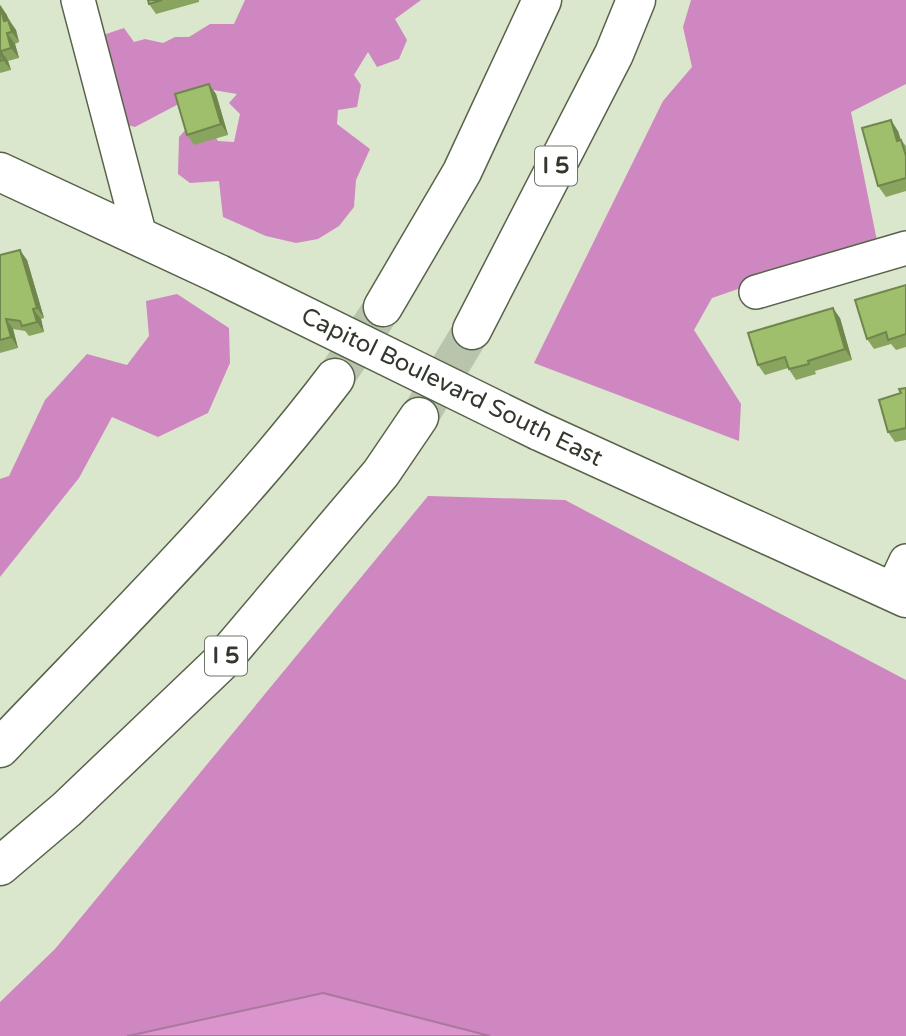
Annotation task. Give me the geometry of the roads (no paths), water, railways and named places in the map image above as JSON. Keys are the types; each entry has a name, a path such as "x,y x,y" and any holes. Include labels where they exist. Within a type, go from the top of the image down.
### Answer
{"main road":[{"path":"383,307 462,172 542,0"},
{"name":"I 5","path":"472,330 614,54 636,0"},
{"name":"Capitol Boulevard South East","path":"0,172 219,274 538,431 901,583"},
{"path":"0,748 161,583 289,439 335,378"},
{"name":"I 5","path":"0,866 67,809 221,662 381,472 419,417"}],"street":[{"path":"78,0 140,236"},
{"path":"756,292 906,248"}],"tunnel":[{"path":"335,378 383,307"},
{"path":"419,417 472,330"}]}
